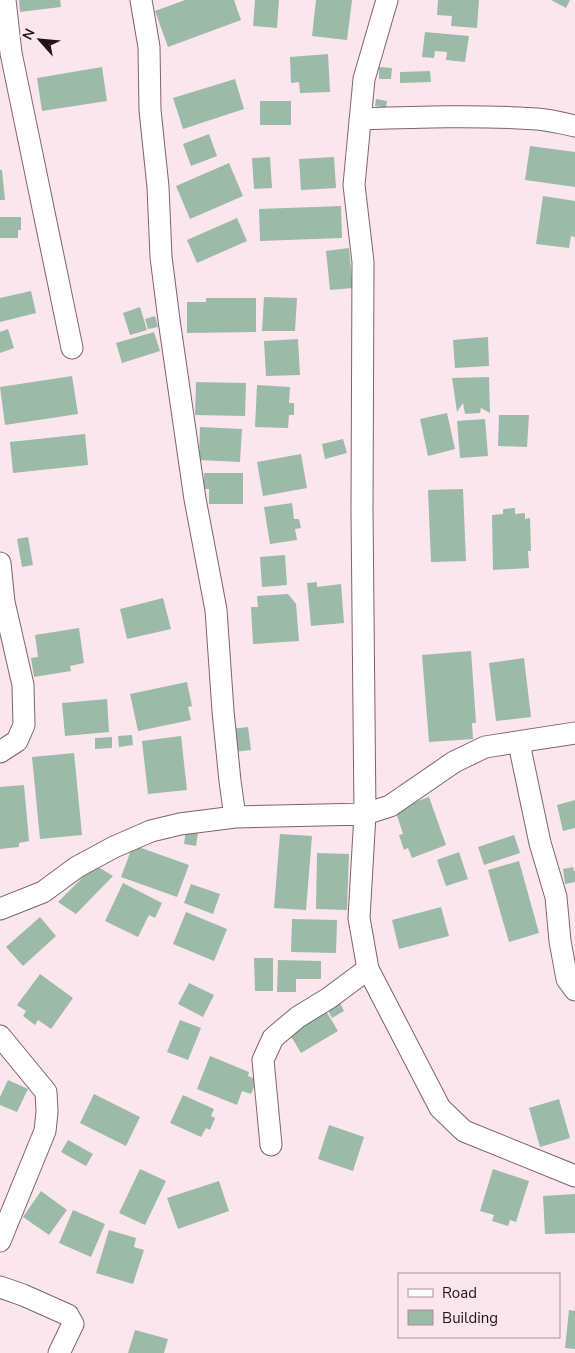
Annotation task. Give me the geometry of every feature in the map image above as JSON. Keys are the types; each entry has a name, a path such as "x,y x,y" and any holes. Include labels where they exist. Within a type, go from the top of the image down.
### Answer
{"street":[{"path":"5,0 11,53 72,348"},
{"path":"141,0 149,47 150,110 158,186 161,257 193,489 216,610 225,731 235,818"},
{"path":"387,0 364,79 354,185 363,262 362,511 365,814 359,918 368,969 440,1108 464,1131 575,1176"},
{"path":"360,119 425,116 538,119 575,126"},
{"path":"0,563 4,602 22,686 24,726 17,741 0,752"},
{"path":"0,909 43,892 77,867 114,847 151,831 180,824 235,818 365,814 390,806 454,762 485,747 575,733"},
{"path":"522,741 521,754 540,843 556,897 560,941 567,979 575,990"},
{"path":"271,1145 263,1060 273,1038 298,1017 329,998 368,969"},
{"path":"0,1036 46,1092 47,1112 45,1130 0,1242"},
{"path":"0,1287 68,1315 74,1324 59,1353"}],"building":[{"path":"19,0 60,0 61,7 20,12"},
{"path":"185,0 234,0 241,20 168,47 155,11"},
{"path":"255,0 279,0 277,28 253,26"},
{"path":"316,0 352,0 347,40 312,36"},
{"path":"438,0 479,0 477,28 451,26 452,16 437,15"},
{"path":"551,0 570,0 566,8"},
{"path":"425,32 469,36 465,62 446,60 447,52 435,51 434,58 422,57"},
{"path":"328,54 330,92 300,93 299,82 291,83 290,57"},
{"path":"102,67 107,101 42,111 37,78"},
{"path":"379,67 392,68 391,79 379,79"},
{"path":"430,71 431,82 400,83 400,72"},
{"path":"235,79 244,109 183,129 173,98"},
{"path":"376,99 387,101 386,108 375,106"},
{"path":"260,101 291,101 291,125 260,125"},
{"path":"209,134 217,156 191,166 183,144"},
{"path":"530,146 575,152 575,187 525,180"},
{"path":"270,157 272,188 254,189 252,158"},
{"path":"334,157 336,188 301,190 299,159"},
{"path":"229,163 243,196 190,219 176,186"},
{"path":"0,170 2,170 5,200 0,200"},
{"path":"543,196 575,201 575,237 571,236 569,248 536,244"},
{"path":"341,206 342,238 260,241 259,209"},
{"path":"0,217 21,217 21,230 18,230 18,238 0,238"},
{"path":"237,218 247,241 197,263 187,240"},
{"path":"349,248 353,288 330,290 326,251"},
{"path":"31,291 36,313 0,322 0,298"},
{"path":"264,297 297,298 295,331 262,331"},
{"path":"206,298 256,298 256,332 187,333 187,302 206,302"},
{"path":"140,307 147,330 130,335 123,313"},
{"path":"155,316 158,327 148,329 145,319"},
{"path":"8,329 14,348 0,353 0,332"},
{"path":"154,332 160,351 122,363 116,343"},
{"path":"488,337 489,366 455,368 453,340"},
{"path":"298,339 300,375 266,376 264,341"},
{"path":"72,376 78,414 5,425 0,387"},
{"path":"489,377 490,413 481,408 480,413 465,414 463,403 457,412 452,378"},
{"path":"196,382 246,383 245,416 195,415"},
{"path":"257,385 290,387 289,403 294,403 294,415 289,415 288,428 255,427"},
{"path":"447,413 455,449 428,456 420,419"},
{"path":"499,415 529,415 527,447 498,446"},
{"path":"485,419 488,456 460,458 457,421"},
{"path":"200,427 242,429 240,462 199,460"},
{"path":"85,434 88,465 13,473 10,442"},
{"path":"343,439 347,453 325,459 322,444"},
{"path":"301,454 307,488 263,496 257,462"},
{"path":"204,473 243,473 243,504 209,504 209,489 204,489"},
{"path":"463,489 466,561 431,562 428,490"},
{"path":"292,503 294,519 299,519 301,528 295,529 297,540 270,544 264,507"},
{"path":"515,508 515,514 525,513 525,519 530,518 531,551 528,551 529,568 493,570 492,515 503,514 503,509"},
{"path":"28,537 33,565 22,567 17,539"},
{"path":"285,555 287,585 262,587 260,557"},
{"path":"317,582 317,587 341,584 344,623 311,626 307,583"},
{"path":"288,594 296,604 299,641 253,644 251,607 258,607 257,596"},
{"path":"163,598 171,629 127,639 120,609"},
{"path":"79,628 84,663 70,666 71,671 34,677 31,658 38,657 35,635"},
{"path":"471,651 476,723 472,723 473,739 429,742 422,655"},
{"path":"524,658 531,717 496,721 489,663"},
{"path":"187,682 192,706 188,707 191,720 138,731 130,694"},
{"path":"107,699 109,732 65,736 62,703"},
{"path":"248,727 251,750 234,752 231,729"},
{"path":"132,735 133,745 119,747 118,736"},
{"path":"181,736 187,790 148,794 142,741"},
{"path":"112,737 112,748 95,749 95,738"},
{"path":"74,753 82,835 40,839 32,757"},
{"path":"24,785 29,841 19,843 19,847 0,849 0,787"},
{"path":"429,797 446,845 412,858 408,848 404,850 399,835 403,834 395,809"},
{"path":"575,800 575,828 563,831 557,805"},
{"path":"186,830 198,832 196,846 184,844"},
{"path":"280,834 312,836 306,910 274,908"},
{"path":"514,835 520,853 484,865 478,847"},
{"path":"133,845 189,865 177,897 121,877"},
{"path":"459,852 468,879 446,886 437,860"},
{"path":"317,853 349,854 347,910 316,909"},
{"path":"519,861 539,933 509,942 488,870"},
{"path":"95,865 113,876 76,914 58,902"},
{"path":"573,867 575,882 565,884 563,869"},
{"path":"123,883 162,903 155,918 149,915 138,937 105,921"},
{"path":"191,884 220,894 213,914 184,903"},
{"path":"441,907 449,936 399,949 392,920"},
{"path":"186,912 227,929 214,961 173,944"},
{"path":"40,917 56,936 23,966 6,947"},
{"path":"292,919 337,920 336,953 291,952"},
{"path":"254,958 273,958 273,991 255,991"},
{"path":"278,960 321,961 321,979 296,979 296,992 277,992"},
{"path":"40,974 73,998 51,1029 38,1020 35,1025 23,1016 26,1011 17,1005"},
{"path":"189,983 214,995 203,1017 178,1004"},
{"path":"338,999 344,1011 332,1018 326,1007"},
{"path":"323,1006 338,1031 301,1053 286,1028"},
{"path":"180,1020 201,1028 188,1060 167,1052"},
{"path":"210,1056 249,1072 248,1076 257,1080 251,1094 242,1091 237,1105 197,1089"},
{"path":"8,1080 28,1089 17,1112 0,1105 0,1097"},
{"path":"94,1094 140,1117 126,1146 80,1123"},
{"path":"183,1095 214,1109 211,1116 215,1118 210,1130 206,1128 201,1137 170,1123"},
{"path":"559,1099 570,1138 540,1147 529,1108"},
{"path":"329,1125 364,1137 353,1171 318,1159"},
{"path":"68,1140 93,1154 86,1166 61,1152"},
{"path":"140,1169 166,1181 145,1225 119,1213"},
{"path":"493,1169 529,1181 516,1222 510,1220 508,1226 492,1221 494,1215 480,1211"},
{"path":"219,1181 229,1211 178,1229 167,1198"},
{"path":"41,1191 67,1210 49,1235 23,1217"},
{"path":"575,1194 575,1233 545,1234 543,1196"},
{"path":"73,1210 105,1224 91,1257 59,1243"},
{"path":"109,1230 136,1238 134,1247 144,1250 133,1284 96,1273"},
{"path":"569,1310 575,1311 575,1349 565,1348"},
{"path":"135,1330 168,1339 164,1353 128,1353"}]}
